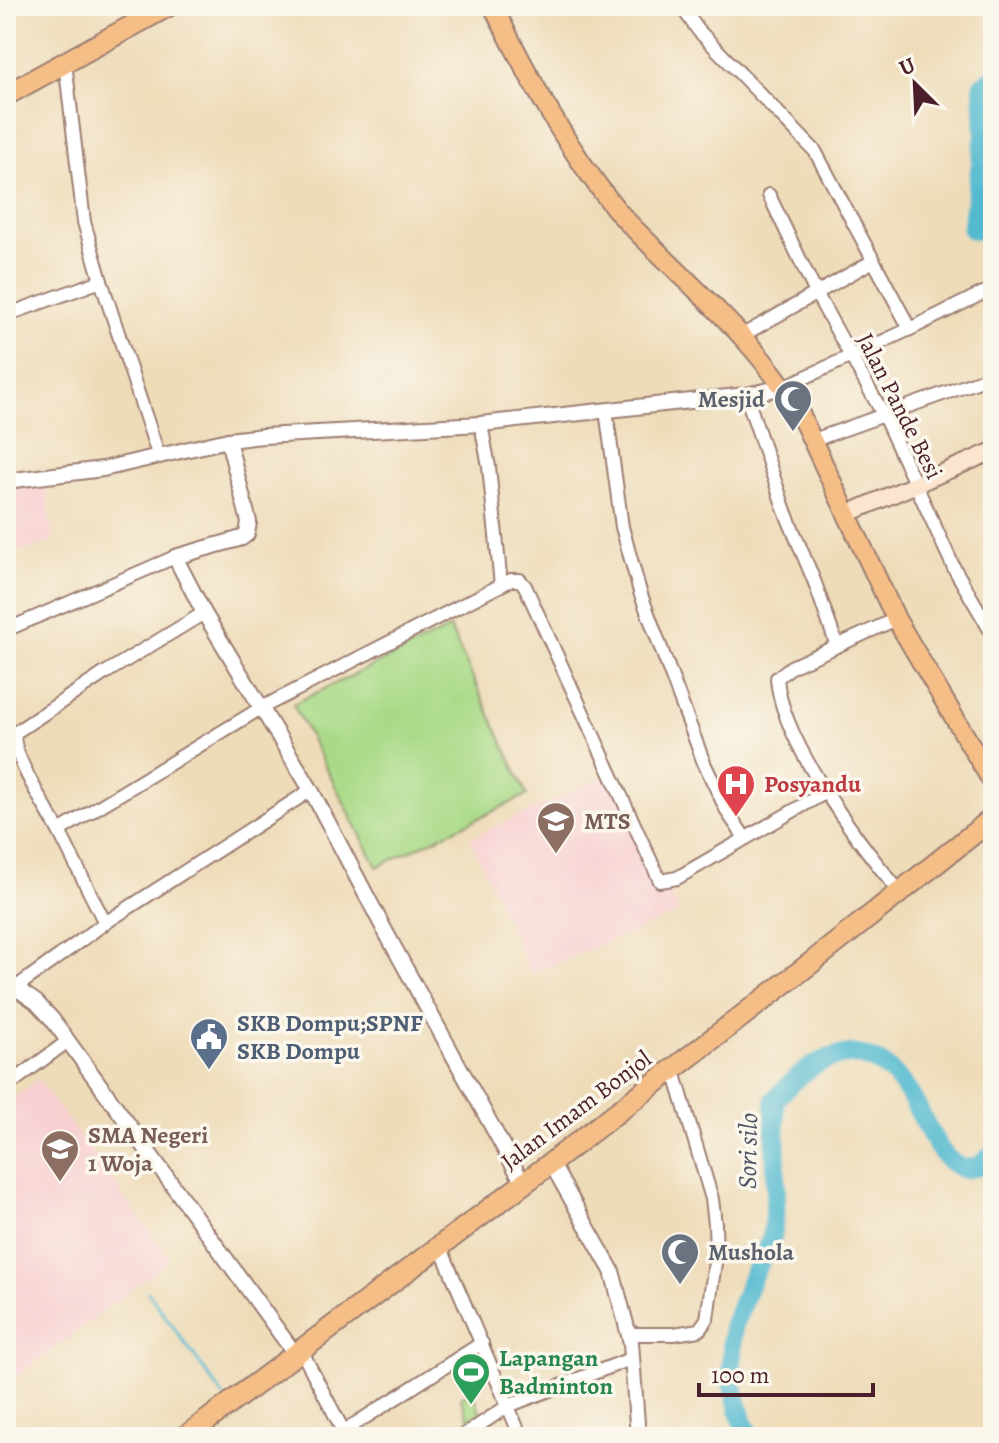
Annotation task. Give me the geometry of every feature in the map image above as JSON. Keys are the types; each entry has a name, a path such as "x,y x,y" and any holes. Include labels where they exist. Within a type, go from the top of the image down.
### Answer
{"highway":[{"path":"6,95 168,6"},
{"name":"Jalan Imam Bonjol","path":"185,1437 551,1163 993,818"}],"main road":[{"path":"493,6 536,88 586,170 617,211 743,335 784,387 799,412 896,619 993,783"},
{"path":"847,514 993,451"}],"street":[{"path":"681,6 698,30 815,151 910,329"},
{"path":"65,62 84,222 159,457"},
{"name":"Jalan Pande Besi","path":"769,195 816,293 884,416 954,568 993,635"},
{"path":"743,335 873,261"},
{"path":"6,315 101,281"},
{"path":"6,481 103,469 228,440 481,424 746,395 784,387 983,293"},
{"path":"811,441 993,376"},
{"path":"746,395 785,511 837,646"},
{"path":"606,410 622,527 636,582 704,763 728,813 745,838"},
{"path":"481,424 489,467 501,585"},
{"path":"6,630 175,557 247,534 249,522 228,440"},
{"path":"175,557 204,613 311,790 523,1183"},
{"path":"59,831 261,708 516,579 523,583 660,881 677,878 826,792"},
{"path":"105,923 38,796 12,739 16,732 105,673 204,613"},
{"path":"896,619 791,667 777,678 782,706 826,792 899,891"},
{"path":"311,790 11,985 36,1002 68,1041 150,1158 298,1352 345,1434 482,1343"},
{"path":"6,1087 68,1041"},
{"path":"630,1334 674,1334 699,1330 707,1319 716,1256 712,1199 673,1068"},
{"path":"551,1163 612,1271 630,1334 638,1437"},
{"path":"440,1246 521,1437"},
{"path":"461,1437 508,1406 633,1358"}],"shaded area":[{"path":"45,482 53,541 6,556 6,484"},
{"path":"612,774 679,913 531,973 470,838"},
{"name":"SMA Negeri 1 Woja","path":"38,1079 170,1260 6,1385 6,1105"}],"green space":[{"path":"450,628 527,795 377,867 293,704"},
{"name":"Lapangan Badminton","path":"473,1392 481,1414 469,1419 460,1397"}],"waterway":[{"path":"993,78 983,85 985,134 972,229 993,231"},
{"name":"Sori silo","path":"753,1437 743,1424 731,1379 733,1327 752,1277 772,1238 776,1195 775,1100 789,1085 820,1062 853,1055 870,1059 887,1068 903,1085 936,1143 950,1160 964,1169 979,1166 993,1154"},
{"path":"148,1292 224,1397"}],"place":[{"name":"Mesjid","path":"793,433"},
{"name":"Posyandu","path":"736,818"},
{"name":"MTS","path":"556,855"},
{"name":"SKB Dompu;SPNF SKB Dompu","path":"209,1071"},
{"name":"SMA Negeri 1 Woja","path":"60,1183"},
{"name":"Mushola","path":"680,1286"},
{"name":"Lapangan Badminton","path":"471,1406"}]}
